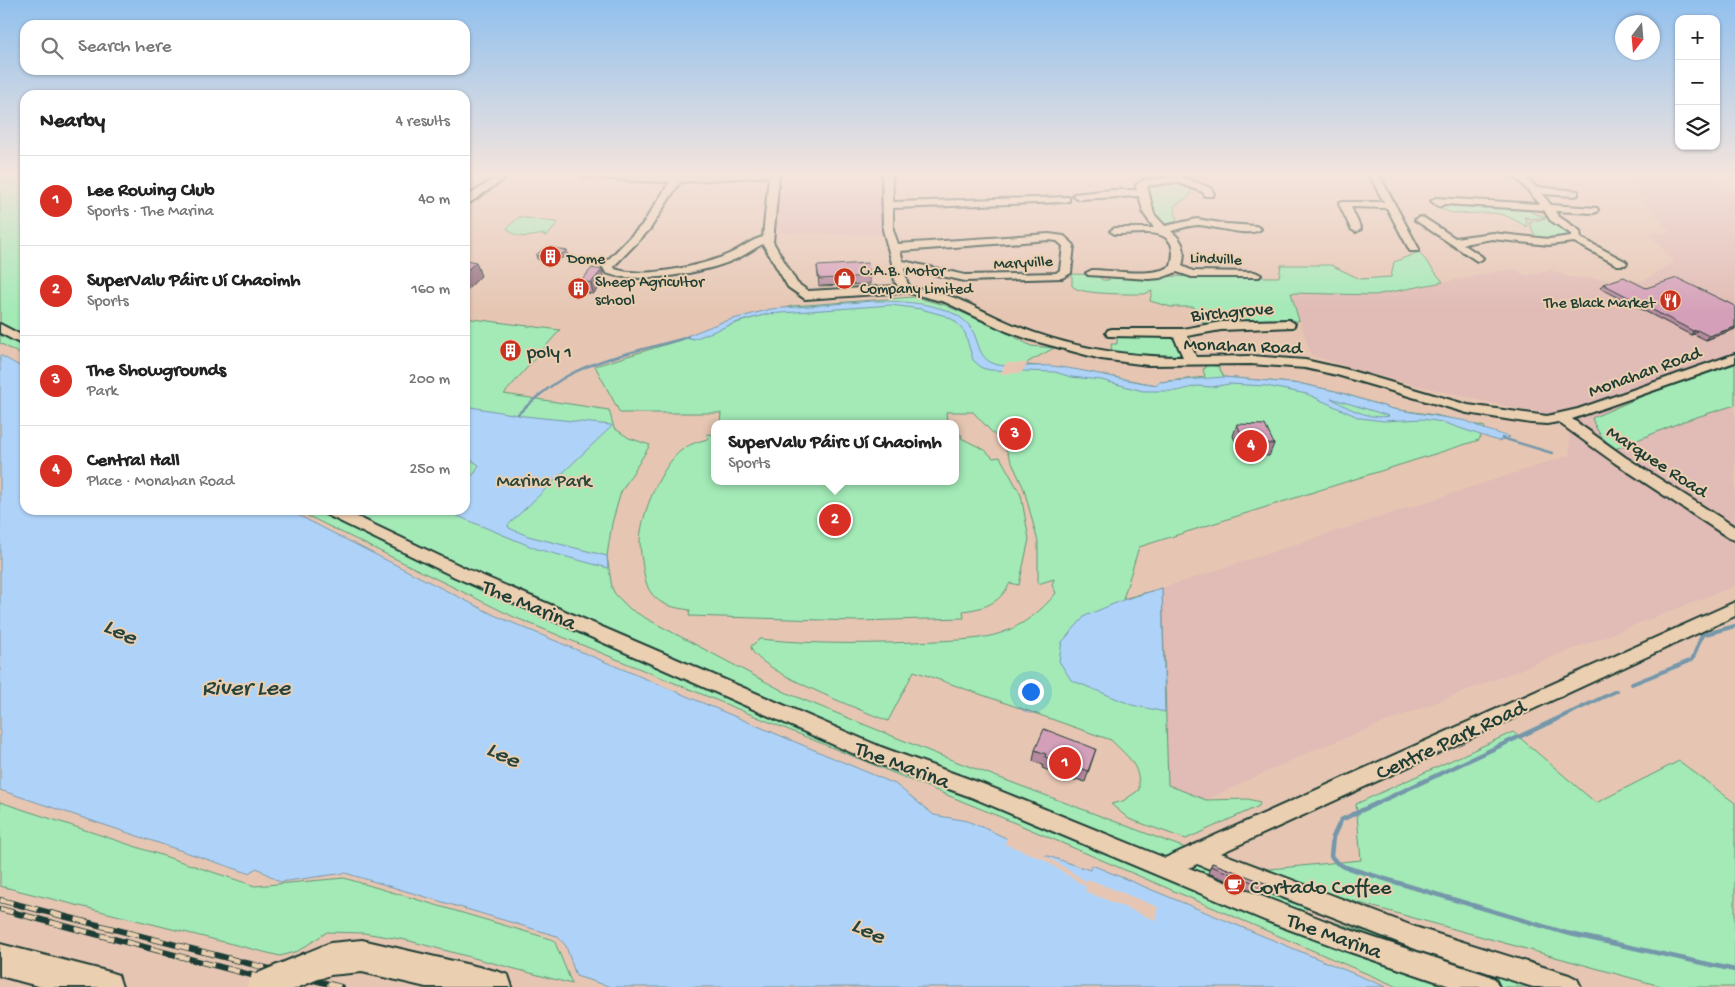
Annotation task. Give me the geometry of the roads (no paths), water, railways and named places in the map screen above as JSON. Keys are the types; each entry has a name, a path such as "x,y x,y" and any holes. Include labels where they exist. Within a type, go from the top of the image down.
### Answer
{"highway":[{"path":"262,987 330,959 362,956 496,987"},
{"path":"0,960 106,987"}],"street":[{"path":"651,219 608,266 608,270 615,274 658,273 701,266 730,258 758,241 768,239 770,219"},
{"path":"888,219 888,230 898,263 901,282 906,289"},
{"name":"Lindville","path":"1100,275 1157,275 1170,273 1176,268 1179,250 1174,237 1156,224 1153,219"},
{"path":"1351,219 1356,229"},
{"path":"1399,219 1414,249"},
{"path":"1555,219 1576,233 1576,239"},
{"path":"1420,220 1477,258"},
{"name":"Lindville","path":"1117,243 1114,226 1140,232 1165,230 1185,223 1198,222 1224,227 1256,229"},
{"path":"1453,242 1492,236 1549,242 1576,239 1622,263"},
{"name":"Maryville","path":"894,248 979,241 1049,238 1062,239 1069,244 1065,273 1058,276 972,278 898,263"},
{"name":"Monahan Road","path":"768,239 792,284 805,295 906,289 949,300 1017,330 1086,351 1148,361 1266,360 1305,364 1331,369 1476,411 1531,420 1561,417 1593,408 1735,358"},
{"name":"Lindville","path":"1176,268 1192,274 1256,275"},
{"name":"Birchgrove","path":"1112,331 1179,333 1221,326 1289,324"},
{"path":"0,328 20,339"},
{"name":"Birchgrove","path":"1179,333 1191,360"},
{"name":"Marquee Road","path":"1561,417 1620,460 1735,534"},
{"name":"The Marina","path":"340,515 462,573 876,754 976,790 1264,909 1336,936 1487,987"},
{"name":"Centre Park Road","path":"1166,868 1735,609"},
{"name":"The Marina","path":"1197,854 1418,939 1569,987"}],"water":[{"path":"872,301 926,305 940,308 963,319 974,333 982,354 995,364 1052,366 1157,385 1159,382 1224,377 1302,384 1335,391 1393,409 1467,421 1484,429 1510,437 1498,441 1442,422 1423,419 1384,421 1360,418 1307,394 1266,386 1229,384 1212,387 1197,386 1177,391 1143,391 1101,380 1071,377 1055,372 990,370 982,368 973,360 965,333 955,321 946,316 921,309 891,305 768,314 738,322 694,339 684,337 722,322 771,309","holes":["1331,398 1389,416 1367,415"]},
{"name":"River Lee","path":"0,355 20,366 20,515 298,515 494,615 895,784 934,815 967,821 1033,851 1090,870 1092,865 1386,987 611,987 576,976 566,946 557,936 345,873 280,882 257,868 248,873 0,790"},
{"path":"470,407 524,416 611,425 508,525 509,528 528,536 607,556 608,568 537,549 455,515 470,515 470,477 475,473 479,465 470,459"},
{"path":"1162,588 1165,712 1132,705 1071,680 1059,661 1062,642 1085,616 1123,600"}],"waterway":[{"path":"518,414 554,384 581,369 611,358 688,337"},
{"path":"1502,438 1552,453"},
{"path":"1632,684 1692,660 1702,635 1735,626"},
{"path":"1570,713 1616,691"},
{"path":"1572,712 1341,820 1333,837 1331,856 1337,863 1345,867 1566,933 1735,970"}],"railway":[{"path":"0,900 341,987"},
{"path":"0,909 297,987"}],"place":[{"name":"Dome","path":"551,257"},
{"name":"C.A.B. Motor Company Limited","path":"844,278"},
{"name":"Sheep Agricultor school","path":"579,289"},
{"name":"The Black Market","path":"1671,301"},
{"name":"poly 1","path":"511,350"},
{"name":"The Showgrounds","path":"1015,434"},
{"name":"Central Hall","path":"1251,446"},
{"name":"SuperValu Páirc Uí Chaoimh","path":"835,520"},
{"name":"Lee Rowing Club","path":"1065,763"},
{"name":"Cortado Coffee","path":"1234,885"}],"park label":[{"name":"Marina Park","path":"544,479"}],"water label":[{"name":"Lee","path":"121,630"},
{"name":"Lee","path":"504,753"},
{"name":"Lee","path":"869,929"}]}
